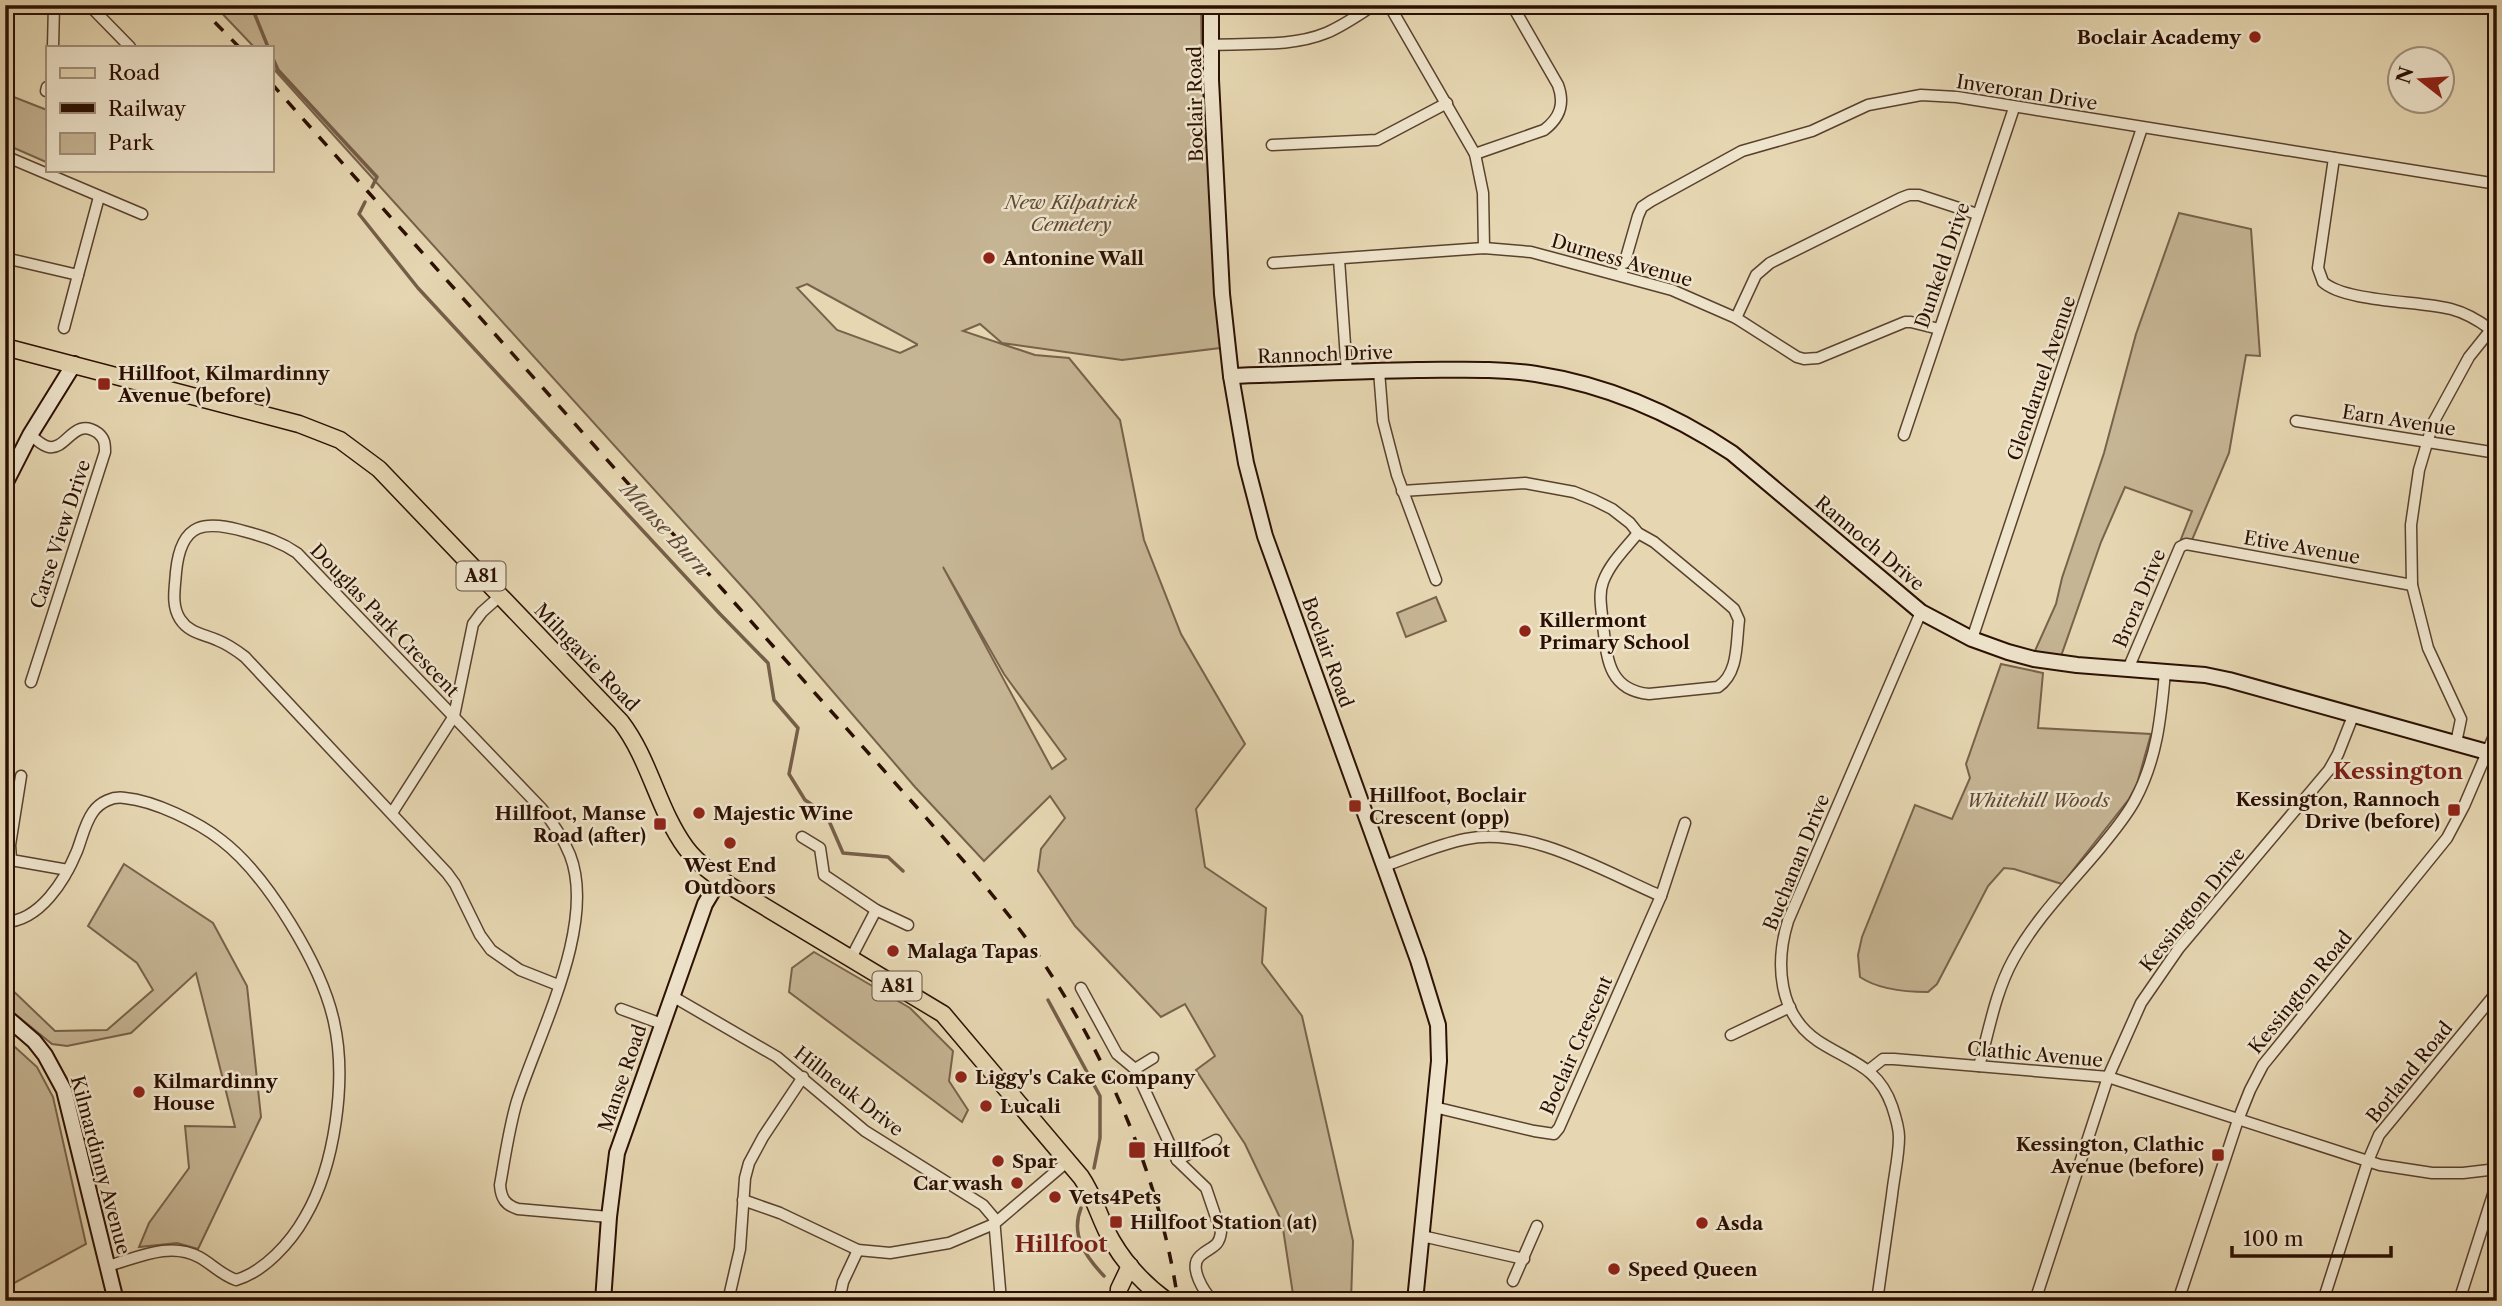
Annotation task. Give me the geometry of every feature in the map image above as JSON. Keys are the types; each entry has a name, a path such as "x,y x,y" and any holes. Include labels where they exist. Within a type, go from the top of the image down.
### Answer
{"main road":[{"name":"Milngavie Road","path":"5,347 299,424 340,440 379,468 621,722 643,755 675,830 687,850 720,879 943,1014 1068,1161 1088,1188 1112,1241 1130,1266 1156,1292"},
{"path":"1118,1301 1119,1289 1130,1266"},
{"path":"1124,1301 1129,1294 1156,1292"}],"street":[{"path":"53,46 54,5"},
{"path":"89,5 129,46"},
{"name":"Boclair Road","path":"1211,5 1211,80 1222,294 1231,376 1247,463 1265,536 1436,1014 1439,1050 1415,1301"},
{"path":"1213,45 1310,37 1339,26 1374,5"},
{"path":"1389,5 1475,155 1483,193 1484,248"},
{"path":"1475,155 1544,130 1552,124 1562,104 1558,85 1512,5"},
{"name":"Inveroran Drive","path":"1621,275 1642,207 1742,151 1812,131 1868,104 1895,98 1938,95 2497,184"},
{"path":"1272,145 1377,140 1447,103"},
{"name":"Dunkeld Drive","path":"1904,435 2014,108"},
{"name":"Glendaruel Avenue","path":"1972,639 2143,128"},
{"path":"5,156 142,214"},
{"path":"2334,158 2318,268 2323,282 2342,292 2459,311 2493,326 2453,383 2426,443 2413,499 2412,585 2428,648 2461,719 2456,743"},
{"path":"1736,318 1756,275 1770,263 1901,198 1919,195 1978,214"},
{"path":"64,327 99,197"},
{"name":"Durness Avenue","path":"1273,263 1484,248 1531,252 1672,290 1736,318 1804,359 1818,358 1905,322 1939,329"},
{"path":"5,258 78,275"},
{"path":"1339,259 1347,373"},
{"path":"5,484 30,435 74,363"},
{"name":"Rannoch Drive","path":"1231,376 1476,369 1535,374 1586,384 1648,406 1701,432 1732,453 1921,612 1972,639 2034,659 2205,675 2229,680 2492,755"},
{"path":"1379,371 1383,421 1402,491 1436,580"},
{"name":"Earn Avenue","path":"2297,421 2497,453"},
{"name":"Carse View Drive","path":"30,435 49,447 57,446 83,428 100,434 105,442 105,452 31,682"},
{"path":"1402,491 1508,482 1540,485 1594,500 1612,509 1638,533 1654,542 1719,596 1737,614 1739,620 1733,671 1718,687 1638,693 1627,688 1611,670 1601,592 1610,568 1638,533"},
{"name":"Douglas Park Crescent","path":"558,985 520,970 491,950 480,936 455,884 392,813 245,657 216,639 192,630 181,621 174,597 178,555 181,545 196,529 213,524 272,539 307,561 542,809 555,826 570,856 577,887 577,923 558,985 517,1103 500,1185 501,1194 505,1202 518,1209 609,1217"},
{"name":"Etive Avenue","path":"2186,544 2412,585"},
{"name":"Brora Drive","path":"2128,669 2180,547 2186,544"},
{"path":"392,813 454,716 473,624 500,596"},
{"name":"Buchanan Drive","path":"1877,1301 1899,1134 1891,1104 1869,1070 1818,1041 1798,1021 1790,1007 1780,961 1782,940 1788,921 1921,612"},
{"path":"1979,1066 1995,1005 2013,960 2043,917 2123,820 2140,790 2154,755 2165,672"},
{"name":"Kessington Drive","path":"2035,1301 2108,1077 2129,1026 2154,983 2179,948 2329,771 2353,716"},
{"name":"Kessington Road","path":"2178,1301 2238,1119 2263,1065 2447,838 2492,755 2497,729"},
{"path":"21,776 10,845 11,860 68,870"},
{"path":"5,922 24,917 52,894 68,870 93,812 105,801 121,797 141,801 205,829 247,865 288,920 317,971 334,1021 338,1086 329,1155 314,1202 301,1225 283,1247 257,1270 236,1280 216,1271 191,1252 176,1249 108,1266"},
{"name":"Boclair Crescent","path":"1434,1107 1554,1134 1661,895 1685,822"},
{"path":"802,837 820,848 824,875 876,910 908,925"},
{"path":"1384,866 1464,839 1514,837 1541,844 1661,895"},
{"name":"Manse Road","path":"603,1301 617,1153 705,904 720,879"},
{"path":"851,958 876,910"},
{"path":"1081,988 1117,1054 1135,1069 1177,1160 1206,1188 1221,1232 1218,1245 1198,1257 1196,1264 1198,1277 1213,1301"},
{"name":"Borland Road","path":"2323,1301 2368,1161 2387,1123 2497,992"},
{"name":"Hillneuk Drive","path":"672,996 777,1057 866,1131 973,1197 994,1218 994,1224"},
{"path":"1731,1035 1790,1007"},
{"path":"621,1009 662,1024"},
{"name":"Kilmardinny Avenue","path":"5,1016 46,1055 64,1090 116,1301"},
{"path":"1135,1069 1153,1058"},
{"name":"Clathic Avenue","path":"1869,1070 1883,1059 2108,1077 2368,1161 2406,1170 2463,1173 2497,1169"},
{"path":"728,1301 740,1248 745,1178 754,1152 803,1077"},
{"path":"1177,1160 1216,1140"},
{"path":"743,1200 780,1213 858,1250 890,1253 923,1249 965,1237 994,1224 1068,1161"},
{"path":"2459,1301 2497,1182"},
{"path":"994,1224 1001,1301"},
{"path":"1513,1281 1537,1226"},
{"path":"1423,1236 1524,1259"},
{"path":"839,1301 842,1282 858,1250"}],"green space":[{"name":"New Kilpatrick Cemetery","path":"214,5 1201,5 1202,73 1220,348 1122,360 1002,343 980,324 963,331 1035,355 1069,358 1120,420 1144,540 1181,634 1245,744 1196,809 1205,867 1266,908 1262,963 1302,1016 1353,1241 1351,1301 1294,1301 1282,1222 1245,1144 1196,1070 1215,1056 1185,1004 1161,1017 1075,926 1038,871 1041,849 1065,818 1050,796 984,861 915,787 755,601 273,68 273,46 253,46","holes":["807,284 917,344 900,353 837,330 797,288","943,567 1004,674 1066,759 1052,769"]},
{"path":"5,78 6,94 46,110 46,162 5,144"},
{"path":"2179,213 2251,229 2260,356 2246,355 2229,453 2192,540 2181,539 2192,511 2125,487 2101,542 2060,659 2034,653 2056,604 2062,578 2104,453 2136,334"},
{"path":"1436,597 1446,621 1406,637 1397,613"},
{"name":"Whitehill Woods","path":"2001,664 2043,673 2038,728 2151,734 2137,784 2129,799 2062,884 2004,868 1988,886 1937,984 1928,992 1901,991 1875,985 1860,977 1858,955 1862,937 1915,805 1952,819 1970,778 1966,764"},
{"path":"124,864 213,923 247,986 261,1117 198,1249 177,1243 139,1247 149,1223 189,1168 185,1126 235,1127 196,973 131,1033 67,1046 52,1044 5,1006 5,983 55,1031 107,1030 153,990 137,963 88,926"},
{"path":"814,952 910,1008 953,1051 949,1081 968,1110 962,1122 789,992 792,968"},
{"path":"5,1038 37,1067 53,1097 86,1244 5,1288"}],"waterway":[{"name":"Manse Burn","path":"251,5 268,46"},
{"name":"Manse Burn","path":"273,59 278,70 377,177 372,187"},
{"name":"Manse Burn","path":"365,202 359,214 418,288 768,663 774,700 798,728 789,774 805,800 826,814 843,853 888,857 903,871"},
{"name":"Manse Burn","path":"1048,1000 1100,1096 1100,1138 1094,1168"},
{"name":"Manse Burn","path":"1081,1208 1077,1227 1082,1245 1104,1276"}],"railway":[{"path":"198,5 238,46"},
{"path":"273,85 921,812 1023,933 1086,1033 1127,1119 1158,1209 1178,1301"}],"place":[{"name":"Boclair Academy","path":"2255,37"},
{"name":"Antonine Wall","path":"989,258"},
{"name":"Hillfoot, Kilmardinny Avenue (before)","path":"104,384"},
{"name":"Killermont Primary School","path":"1525,631"},
{"name":"Hillfoot, Boclair Crescent (opp)","path":"1355,806"},
{"name":"Kessington, Rannoch Drive (before)","path":"2454,810"},
{"name":"Majestic Wine","path":"699,813"},
{"name":"Hillfoot, Manse Road (after)","path":"660,824"},
{"name":"West End Outdoors","path":"730,843"},
{"name":"Malaga Tapas","path":"893,951"},
{"name":"Liggy's Cake Company","path":"961,1077"},
{"name":"Kilmardinny House","path":"139,1092"},
{"name":"Lucali","path":"986,1106"},
{"name":"Hillfoot","path":"1137,1150"},
{"name":"Kessington, Clathic Avenue (before)","path":"2218,1155"},
{"name":"Spar","path":"998,1161"},
{"name":"Car wash","path":"1017,1183"},
{"name":"Vets4Pets","path":"1055,1197"},
{"name":"Hillfoot Station (at)","path":"1116,1222"},
{"name":"Asda","path":"1702,1223"},
{"name":"Speed Queen","path":"1614,1269"}],"district":[{"name":"Kessington","path":"2398,771"},
{"name":"Hillfoot","path":"1061,1244"}]}
